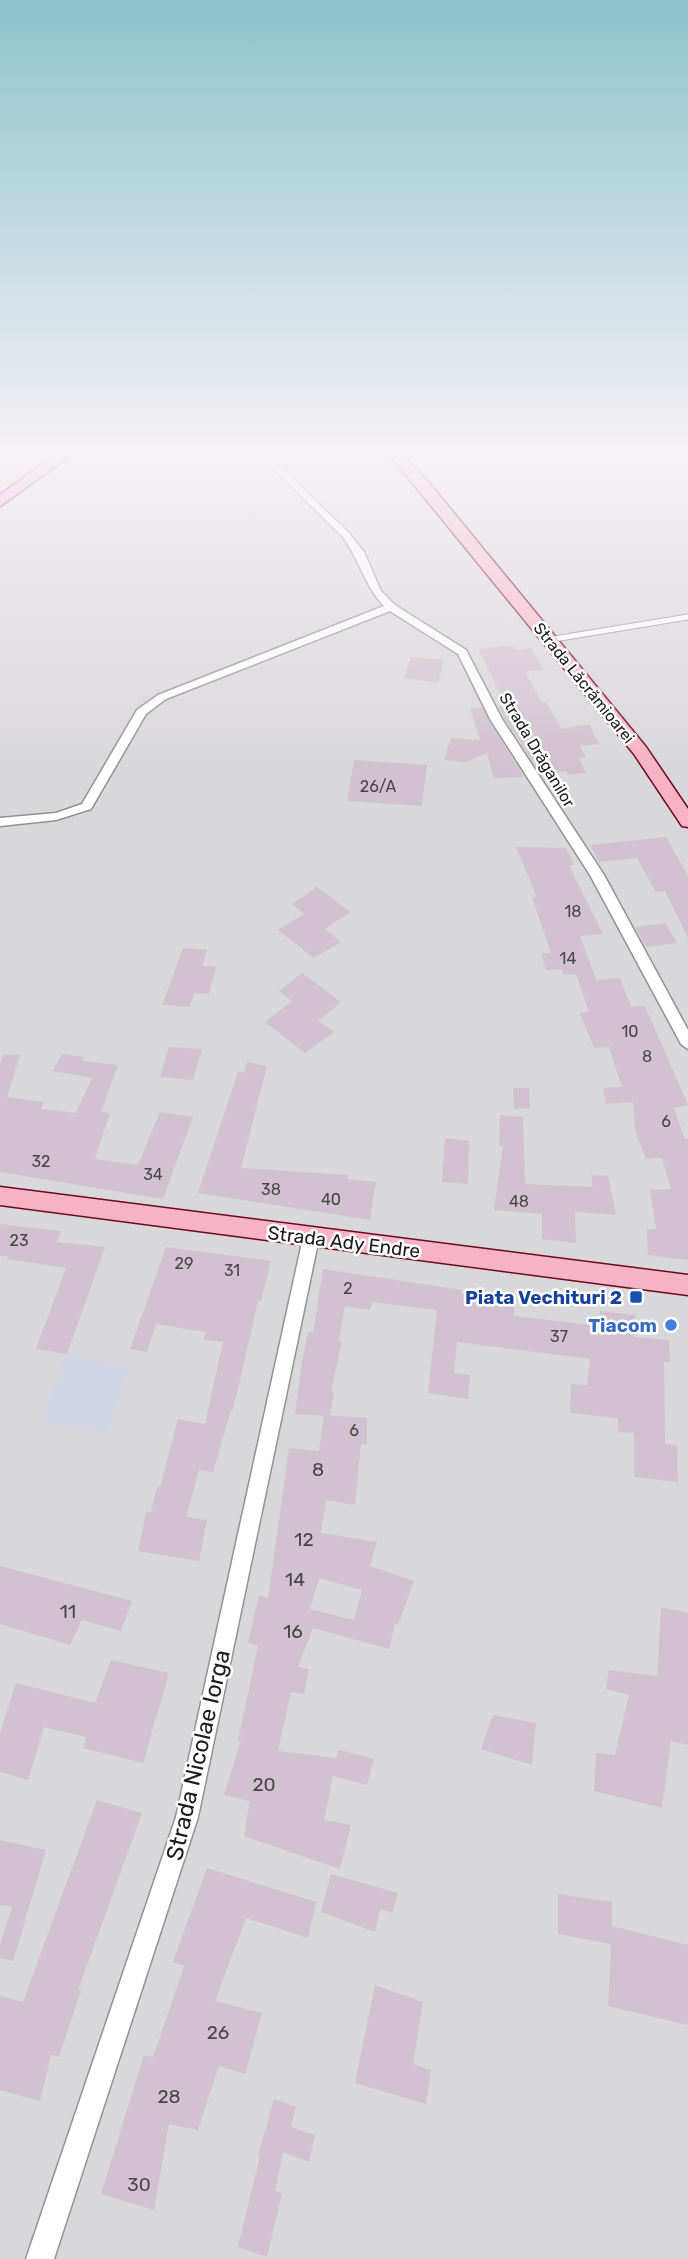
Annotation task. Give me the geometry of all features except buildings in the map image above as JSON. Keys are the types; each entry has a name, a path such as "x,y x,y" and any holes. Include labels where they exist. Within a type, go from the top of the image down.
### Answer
{"main road":[{"name":"Strada Lăcrămioarei","path":"482,557 640,751 688,822"},
{"name":"Strada Ady Endre","path":"0,1196 688,1285"}],"street":[{"name":"Strada Drăganilor","path":"361,557 376,592 391,607 462,652 496,719 597,875 688,1044"},
{"path":"0,822 60,816 75,813 87,806 141,712 162,697 391,607"},
{"name":"Strada Nicolae Iorga","path":"40,2259 187,1817 311,1238"}],"lane":[{"path":"548,639 688,617"}],"shaded area":[{"path":"0,557 688,557 688,2259 0,2259"},
{"path":"67,1354 130,1367 108,1434 41,1421"}],"place":[{"name":"Piata Vechituri 2","path":"636,1297"},
{"name":"Tiacom","path":"671,1325"}]}
